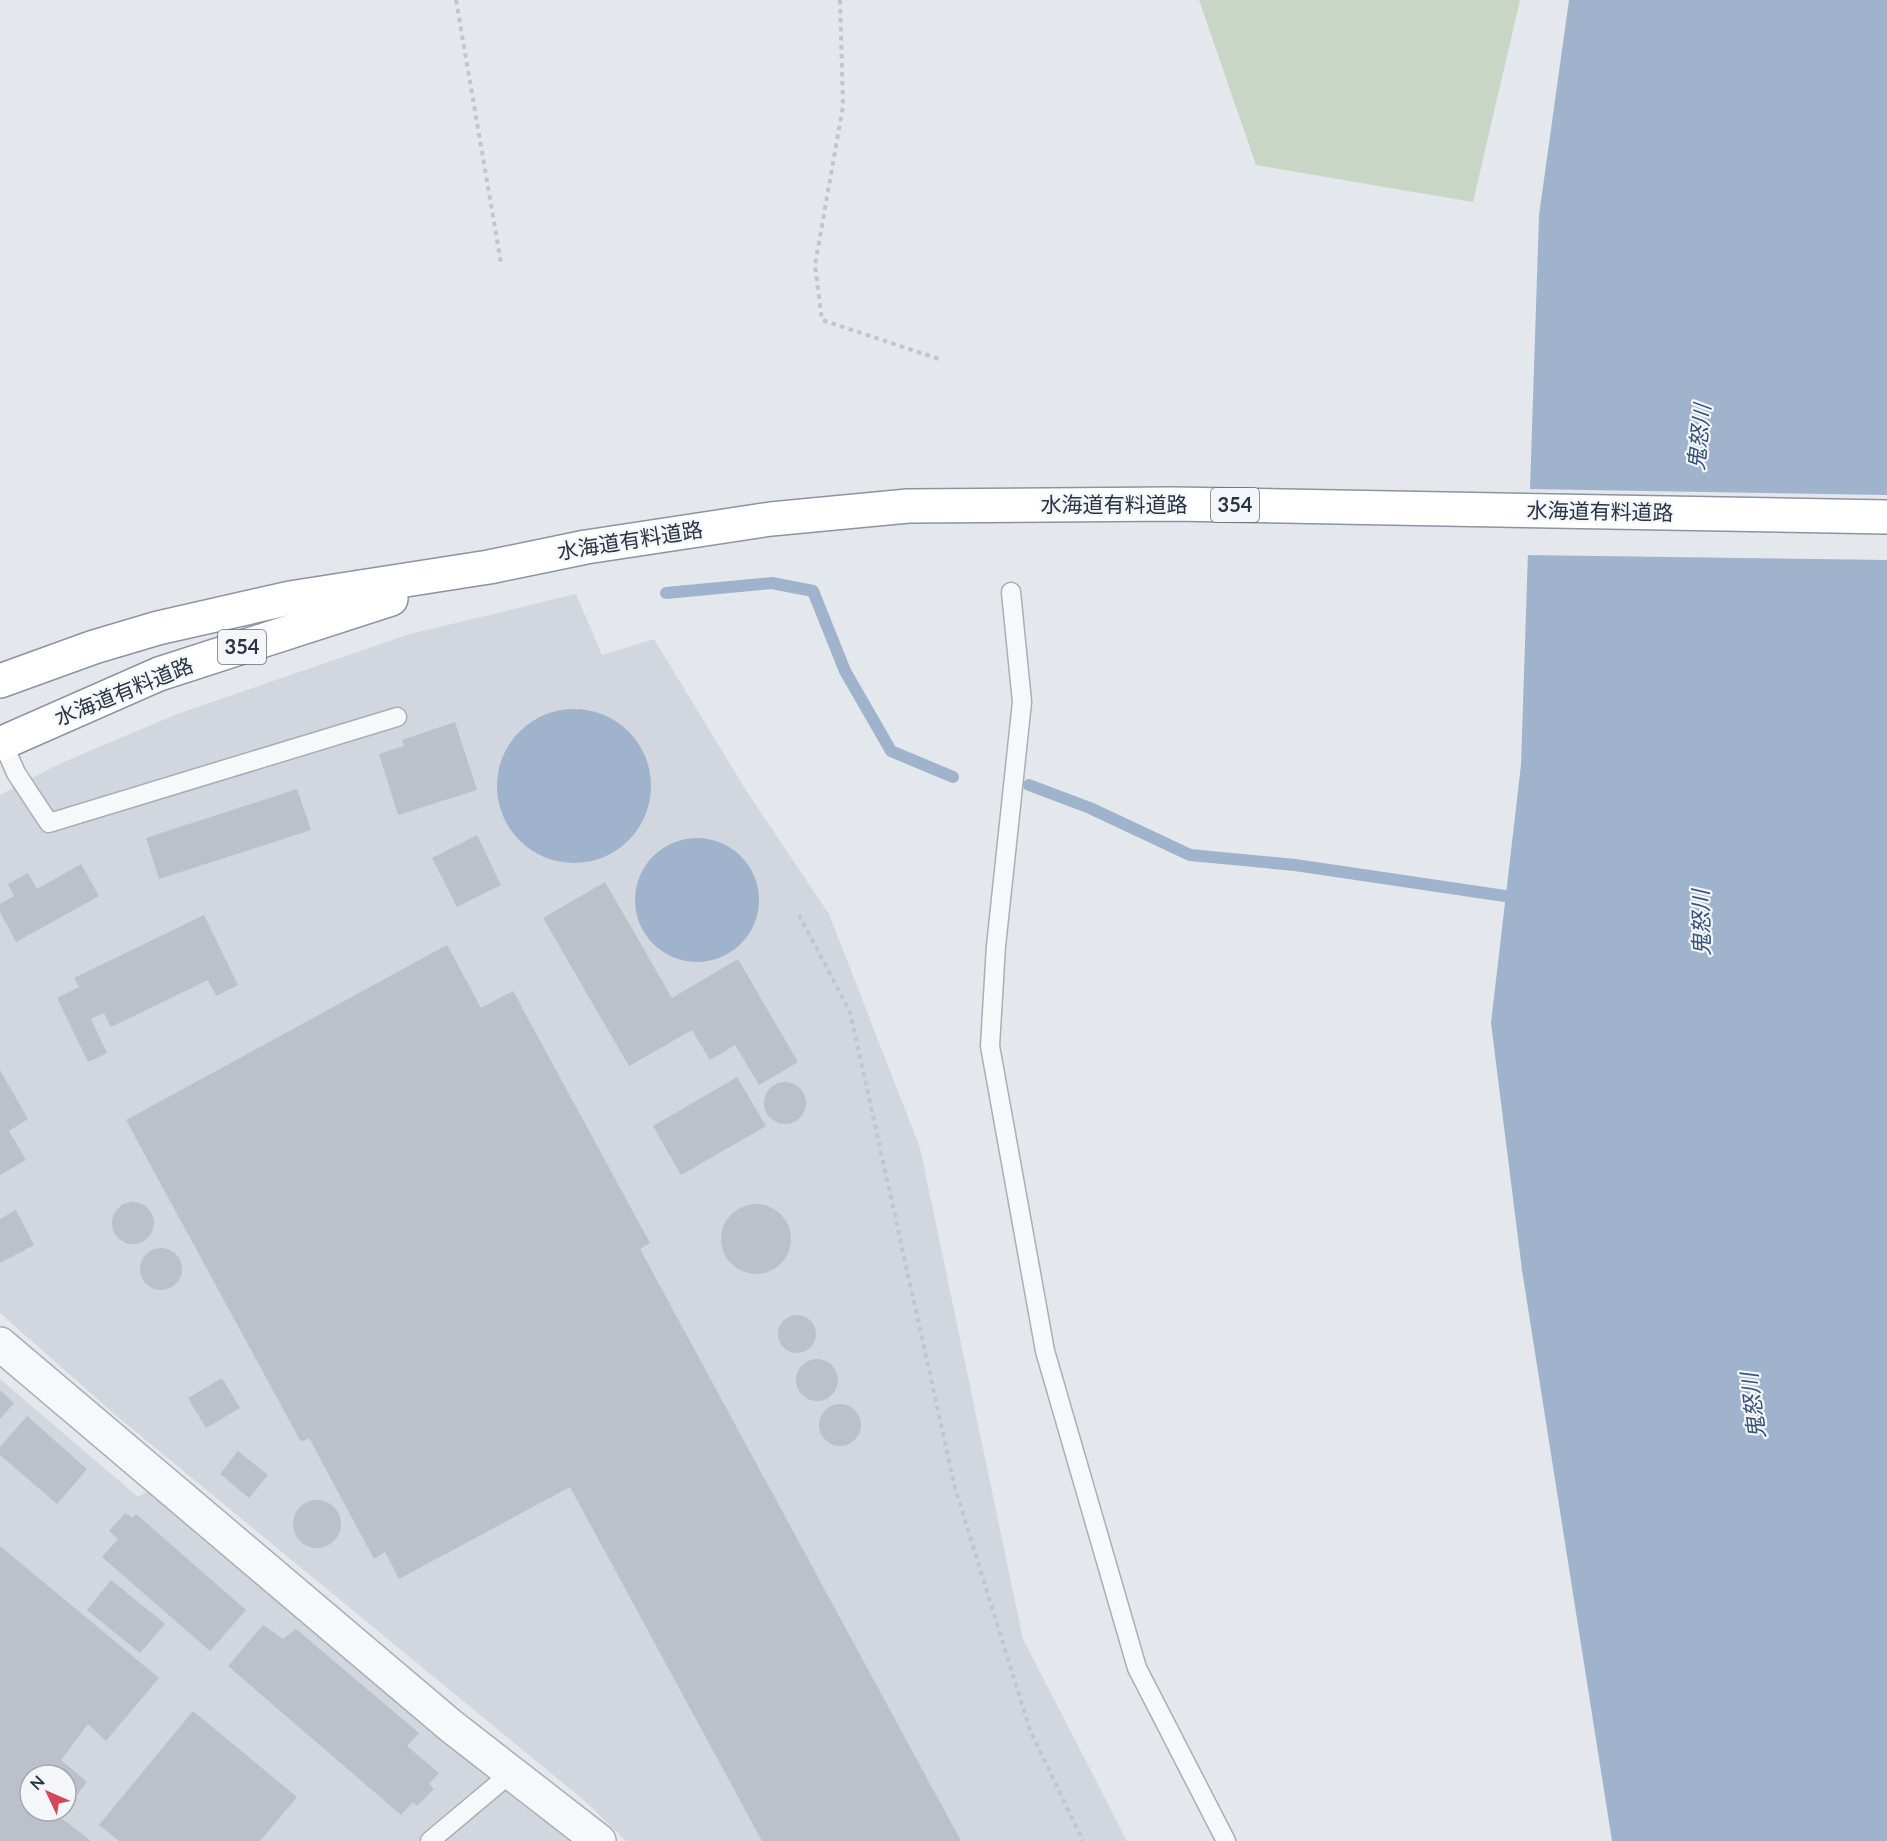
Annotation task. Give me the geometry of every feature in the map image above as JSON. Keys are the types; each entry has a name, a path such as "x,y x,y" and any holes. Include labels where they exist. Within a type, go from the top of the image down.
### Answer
{"highway":[{"name":"水海道有料道路","path":"0,681 94,647 158,628 290,598 489,567 586,547 771,519 908,506 1173,504 1887,517"},
{"name":"水海道有料道路","path":"2,744 159,674 489,567"}],"street":[{"path":"0,1344 451,1726 599,1841"}],"lane":[{"path":"1011,591 1022,702 996,946 990,1046 1045,1351 1137,1668 1226,1841"},
{"path":"2,744 16,773 49,823 397,717"},
{"path":"430,1841 512,1773"}],"path":[{"path":"456,0 501,263"},
{"path":"840,0 843,106 815,265 822,320 939,359"},
{"path":"799,915 850,1012 955,1488 1030,1730 1083,1841"}],"shaded area":[{"path":"576,594 602,655 654,639 747,792 829,914 920,1148 1023,1639 1127,1841 626,1841 586,1802 119,1418 0,1313 0,795 59,764 177,714 410,634"},
{"path":"0,1379 138,1497 148,1491 572,1841 0,1841"}],"green space":[{"path":"1199,0 1520,0 1473,202 1256,165"}],"water":[{"name":"鬼怒川","path":"1569,0 1887,0 1887,1841 1612,1841 1522,1270 1491,1023 1521,765 1539,215"},
{"path":"574,709 589,710 604,715 629,731 645,756 650,771 650,801 645,816 629,841 604,857 589,862 574,863 559,862 544,857 519,841 503,816 498,801 497,786 498,771 503,756 519,731 544,715 559,710"},
{"path":"697,838 721,843 741,856 754,876 759,900 754,924 741,944 721,957 697,962 673,957 653,944 640,924 635,900 640,876 653,856 673,843"}],"pier":[{"path":"1527,489 1887,495 1887,560 1525,555"}],"building":[{"path":"455,722 477,790 398,815 379,754 404,746 402,740"},
{"path":"297,789 311,830 159,879 146,838"},
{"path":"477,835 501,885 457,907 432,858"},
{"path":"81,864 99,896 16,942 0,912 0,904 14,896 8,884 28,873 37,889"},
{"path":"605,882 672,998 738,959 798,1062 759,1085 735,1045 710,1060 692,1030 629,1066 543,918"},
{"path":"204,915 238,985 216,996 208,980 111,1027 104,1013 91,1019 107,1053 88,1062 57,998 79,987 74,978"},
{"path":"447,945 481,1008 513,991 650,1243 640,1249 961,1841 762,1841 570,1487 399,1579 385,1552 374,1559 309,1438 301,1442 126,1120"},
{"path":"0,1070 28,1119 9,1131 26,1160 0,1175"},
{"path":"737,1077 766,1126 681,1175 653,1126"},
{"path":"785,1082 800,1088 806,1103 800,1118 785,1124 770,1118 764,1103 770,1088"},
{"path":"133,1202 148,1208 154,1223 148,1238 133,1244 118,1238 112,1223 118,1208"},
{"path":"749,1204 763,1204 776,1210 785,1219 791,1232 789,1252 781,1264 763,1274 749,1274 736,1268 727,1259 721,1246 721,1232 727,1219 736,1210"},
{"path":"16,1210 34,1245 0,1263 0,1219"},
{"path":"161,1248 176,1254 182,1269 176,1284 161,1290 146,1284 140,1269 146,1254"},
{"path":"797,1315 804,1316 810,1321 815,1327 815,1341 810,1347 804,1352 797,1353 790,1352 784,1347 779,1341 778,1334 779,1327 784,1321 790,1316"},
{"path":"817,1359 832,1365 838,1380 832,1395 817,1401 802,1395 796,1380 802,1365"},
{"path":"222,1378 240,1408 206,1428 188,1398"},
{"path":"0,1390 14,1403 0,1419"},
{"path":"840,1404 855,1410 861,1425 855,1440 840,1446 825,1440 819,1425 825,1410"},
{"path":"27,1416 87,1469 57,1504 0,1455 0,1447"},
{"path":"238,1451 268,1475 249,1498 220,1474"},
{"path":"317,1500 334,1507 341,1524 334,1541 317,1548 300,1541 293,1524 300,1507"},
{"path":"125,1513 132,1518 136,1514 246,1610 210,1651 102,1557 118,1539 109,1531"},
{"path":"0,1546 159,1678 106,1741 88,1724 61,1760 65,1763 18,1763 18,1823 68,1823 91,1841 0,1841"},
{"path":"111,1580 165,1624 140,1653 87,1610"},
{"path":"263,1625 283,1639 296,1629 419,1733 407,1746 439,1773 429,1784 434,1789 417,1806 413,1802 401,1815 228,1666"},
{"path":"193,1711 297,1797 260,1841 119,1841 99,1825"},
{"path":"78,1774 87,1782 78,1794"}],"waterway":[{"path":"666,593 772,583 813,591 845,671 891,751 953,777"},
{"path":"1029,785 1090,808 1190,855 1295,865 1505,896"}]}
